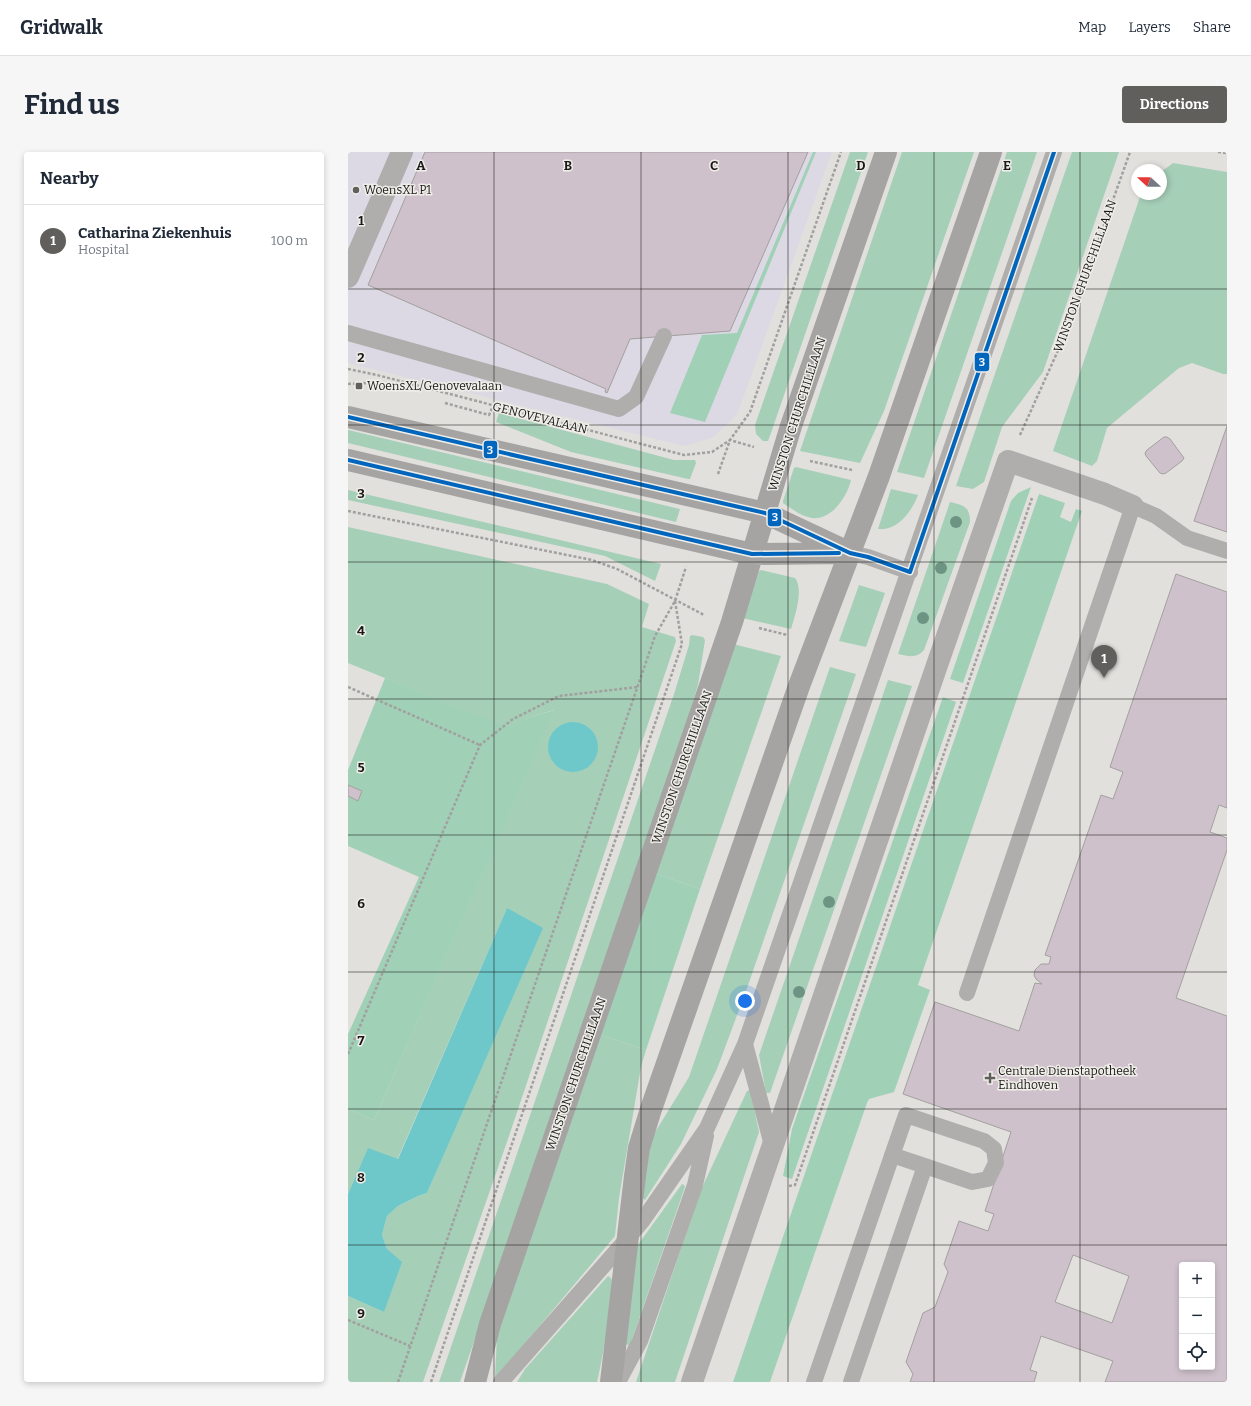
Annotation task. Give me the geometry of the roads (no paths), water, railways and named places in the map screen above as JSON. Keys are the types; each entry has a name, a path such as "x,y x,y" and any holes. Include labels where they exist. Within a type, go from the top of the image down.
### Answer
{"main road":[{"name":"WINSTON CHURCHILLLAAN","path":"475,1382 490,1324 732,622 791,426 886,152"},
{"path":"611,1382 639,1148 651,1109 799,686 879,476 991,152"},
{"path":"348,417 765,513 850,553"},
{"path":"348,460 752,554 850,553"}],"street":[{"path":"348,277 402,152"},
{"path":"692,1382 756,1191 1008,461 1105,494 1133,506"}],"lane":[{"path":"501,1382 643,1220 707,1128 745,1044 910,572 1054,152"},
{"path":"348,333 619,409 636,397 664,336"},
{"path":"967,993 1133,506 1156,516 1187,538 1227,551"},
{"path":"850,553 868,557 910,572"},
{"path":"745,1044 772,1145"},
{"path":"814,1382 892,1155 906,1115 984,1141 994,1149 996,1163 988,1179 972,1182 892,1155"},
{"path":"618,1382 640,1341 695,1185 707,1128"},
{"path":"851,1382 925,1166"}],"water":[{"path":"578,722 583,723 591,729 597,737 597,757 591,765 583,771 568,772 563,771 555,765 549,757 548,742 549,737 555,729 563,723"},
{"path":"507,908 543,928 427,1193 398,1206 387,1216 382,1235 387,1249 402,1262 384,1312 348,1296 348,1194 368,1148 398,1159"}],"place":[{"name":"WoensXL P1","path":"356,190"},
{"name":"WoensXL/Genovevalaan","path":"359,386"},
{"name":"Catharina Ziekenhuis","path":"1104,678"},
{"name":"Centrale Dienstapotheek Eindhoven","path":"990,1078"}]}
